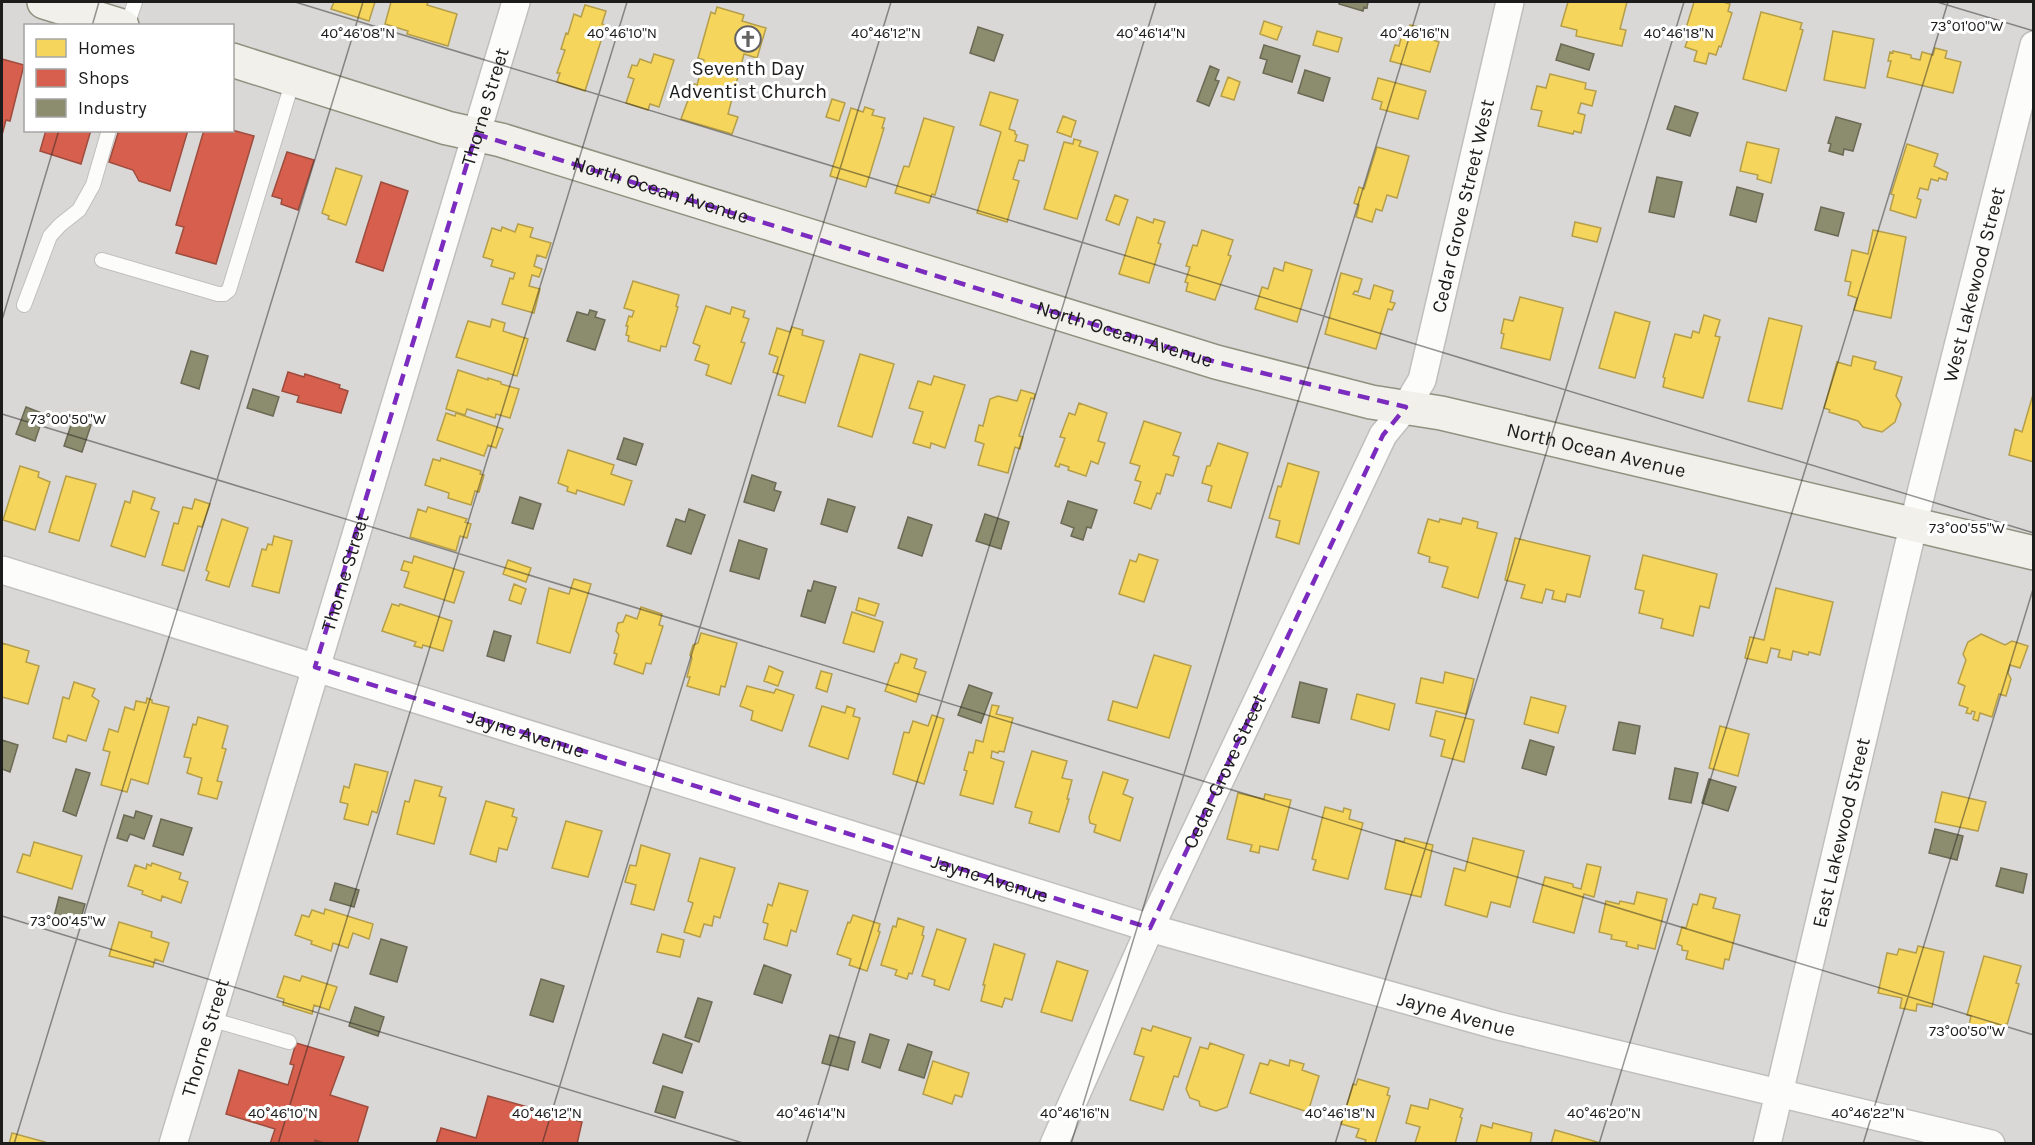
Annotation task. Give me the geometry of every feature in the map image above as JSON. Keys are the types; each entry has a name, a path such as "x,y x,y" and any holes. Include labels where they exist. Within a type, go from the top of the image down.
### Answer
{"street":[{"path":"44,2 116,24"},
{"name":"Thorne Street","path":"173,1143 516,2"},
{"name":"Cedar Grove Street West","path":"1406,407 1422,380 1510,2"},
{"name":"West Lakewood Street","path":"1915,524 2034,45"},
{"name":"North Ocean Avenue","path":"234,61 447,128 501,140 1205,359 1371,402 1441,413 2034,553"},
{"name":"Cedar Grove Street","path":"1054,1143 1150,928 1383,435 1406,407"},
{"name":"East Lakewood Street","path":"1767,1143 1915,524"},
{"name":"Jayne Avenue","path":"2,570 1150,928 1499,1026 1991,1143"}],"lane":[{"path":"128,24 135,2"},
{"path":"102,260 218,294 224,294 229,290 293,80"},
{"path":"24,305 50,236 79,210 93,185 109,132"},
{"path":"210,1019 289,1042"}],"highlighted area":[{"path":"476,134 1216,362 1406,407 1383,435 1150,928 315,667"}],"shaded area":[{"path":"2,2 2033,2 2033,1143 2,1143"}],"building: Homes":[{"path":"334,2 375,2 369,21 331,9"},
{"path":"391,2 428,2 427,5 457,14 448,46 407,34 408,31 385,24"},
{"path":"1568,2 1627,2 1620,29 1626,30 1622,46 1576,36 1577,30 1561,26"},
{"path":"1694,2 1730,4 1728,11 1732,13 1721,47 1719,46 1716,55 1709,53 1706,64 1694,61 1697,51 1685,47 1688,39 1683,38"},
{"path":"585,5 606,11 602,24 606,25 585,91 557,82 560,73 557,73 565,50 561,49 566,33 568,34 574,14 581,17"},
{"path":"717,7 744,15 742,21 766,28 757,58 744,54 728,114 738,117 732,134 681,119 694,84 697,85 704,60 698,58 711,12 715,14"},
{"path":"1761,12 1802,23 1800,29 1803,30 1786,91 1743,79"},
{"path":"1264,21 1282,27 1277,40 1260,34"},
{"path":"1410,25 1419,27 1417,35 1439,42 1430,72 1390,61 1395,45 1399,46 1403,31 1408,33"},
{"path":"1317,31 1342,38 1338,52 1313,45"},
{"path":"1833,31 1874,39 1865,88 1824,80"},
{"path":"1935,48 1947,51 1945,58 1961,62 1953,93 1887,77 1891,61 1888,61 1890,52 1911,55 1911,58 1920,60 1922,52 1933,55"},
{"path":"654,54 674,60 659,107 650,104 648,110 626,103 634,79 628,77 632,65 637,66 640,59 651,63"},
{"path":"1550,74 1586,83 1585,89 1596,91 1592,106 1581,103 1578,113 1585,115 1581,133 1574,131 1573,134 1538,126 1542,111 1531,109 1537,86 1546,88"},
{"path":"1228,77 1240,82 1234,100 1221,96"},
{"path":"1378,78 1426,91 1418,119 1380,109 1382,102 1372,99"},
{"path":"990,92 1018,100 1009,129 1015,131 1017,135 1015,141 1028,145 1024,161 1019,160 1013,179 1019,181 1007,222 977,213 1001,132 980,125"},
{"path":"832,99 845,103 839,121 826,117"},
{"path":"865,107 874,110 872,115 885,118 866,187 830,176 851,108 863,112"},
{"path":"1063,116 1076,121 1071,137 1057,132"},
{"path":"924,118 954,127 935,195 932,194 929,203 895,193 904,166 909,167"},
{"path":"1074,139 1081,141 1079,146 1098,152 1077,219 1044,209 1064,142 1073,144"},
{"path":"1747,142 1779,149 1771,183 1757,179 1758,175 1740,171"},
{"path":"1907,144 1938,154 1934,166 1948,173 1946,180 1931,179 1928,190 1920,188 1917,198 1921,200 1916,218 1890,210 1894,195 1891,194"},
{"path":"1377,147 1409,156 1397,198 1387,195 1382,211 1376,209 1372,222 1356,217 1359,205 1354,203 1359,187 1364,189"},
{"path":"336,168 362,176 346,225 328,219 329,216 322,213"},
{"path":"1115,195 1128,200 1119,225 1106,220"},
{"path":"1137,217 1153,223 1154,219 1165,222 1149,283 1119,274"},
{"path":"1575,222 1601,228 1597,242 1572,236"},
{"path":"518,224 533,228 530,237 551,243 546,258 537,255 534,266 542,269 539,277 532,275 529,286 540,289 534,313 502,304 510,278 513,279 515,273 491,266 493,260 483,257 492,228 501,231 502,227 515,232"},
{"path":"1202,230 1233,240 1228,255 1231,256 1215,300 1186,291 1188,283 1185,282 1190,267 1186,266 1193,245 1197,246"},
{"path":"1873,230 1906,237 1891,318 1854,310 1857,298 1848,295 1851,282 1845,281 1852,250 1868,254"},
{"path":"1285,262 1312,270 1297,322 1255,309 1262,287 1268,289 1274,268 1283,271"},
{"path":"1341,273 1362,279 1358,292 1355,291 1353,294 1370,299 1374,285 1393,291 1390,302 1395,303 1392,310 1388,309 1376,349 1325,334"},
{"path":"633,281 679,295 676,306 678,307 666,347 661,346 660,351 628,341 629,336 626,335 628,326 626,326 629,316 632,317 634,311 624,308"},
{"path":"1520,297 1563,308 1550,360 1501,348 1504,319 1513,321"},
{"path":"706,306 730,314 732,307 745,311 743,317 749,319 741,342 745,343 731,384 706,375 709,365 695,360 700,346 693,343"},
{"path":"1615,312 1650,322 1635,378 1599,368"},
{"path":"1704,315 1720,320 1715,336 1720,337 1703,398 1663,387 1665,378 1663,377 1675,334 1691,338 1693,331 1699,333"},
{"path":"1769,318 1802,326 1782,409 1748,401"},
{"path":"492,319 505,323 503,331 528,339 517,376 456,357 468,321 490,327"},
{"path":"792,327 803,330 802,335 824,341 805,403 778,395 784,376 773,372 778,357 769,354 777,328 790,332"},
{"path":"860,354 894,364 872,437 838,426"},
{"path":"1853,356 1876,362 1874,369 1902,377 1896,396 1901,404 1895,422 1882,432 1863,427 1858,421 1829,412 1830,410 1824,408 1837,362 1851,366"},
{"path":"458,370 519,389 510,418 496,414 495,418 467,409 465,415 446,409"},
{"path":"934,376 965,385 945,448 931,443 930,448 913,443 923,412 909,408 918,381 931,385"},
{"path":"1021,390 1035,394 1034,399 1031,398 1019,436 1023,437 1020,449 1015,447 1008,473 978,465 984,444 975,441 979,425 983,426 990,399 998,396 1017,401"},
{"path":"2034,391 2034,462 2009,455 2015,429 2022,432"},
{"path":"1079,403 1107,413 1098,441 1105,443 1098,464 1091,461 1086,476 1068,470 1069,467 1060,464 1059,467 1055,466 1065,438 1060,437 1069,413 1075,415"},
{"path":"446,413 455,416 456,413 503,429 496,448 488,445 484,456 437,440"},
{"path":"1144,421 1181,433 1173,455 1179,457 1173,476 1166,474 1160,494 1157,493 1151,509 1134,503 1141,482 1135,480 1140,466 1130,463"},
{"path":"1218,443 1248,453 1231,508 1208,501 1212,486 1202,483"},
{"path":"568,450 614,465 611,474 632,481 624,505 577,490 576,494 567,491 568,487 558,483"},
{"path":"441,458 481,471 480,474 484,475 479,492 475,491 471,505 448,498 449,493 425,485 433,459 440,461"},
{"path":"1288,463 1319,472 1299,544 1276,537 1280,521 1269,518 1278,486 1281,487"},
{"path":"20,466 39,472 38,477 50,482 35,530 3,520"},
{"path":"66,476 96,484 79,541 49,532"},
{"path":"133,491 155,498 151,509 159,512 145,557 111,546 125,501 130,503"},
{"path":"195,499 210,504 202,527 198,526 184,571 162,565 174,523 178,524 183,507 192,509"},
{"path":"428,507 467,519 465,522 471,524 467,538 460,536 456,551 410,537 418,509 426,512"},
{"path":"1463,518 1478,522 1477,528 1497,533 1478,598 1442,587 1448,567 1429,562 1430,557 1418,553 1428,519 1461,524"},
{"path":"222,519 248,528 229,587 206,580 209,572 206,570"},
{"path":"274,536 292,541 279,593 252,586 262,549 266,550 268,544 272,545"},
{"path":"1515,538 1590,556 1580,597 1567,594 1565,602 1552,599 1554,591 1546,589 1542,603 1521,598 1525,585 1505,580"},
{"path":"1139,554 1158,560 1144,602 1119,594 1130,560 1136,562"},
{"path":"1643,555 1717,574 1709,608 1700,606 1693,636 1661,628 1663,619 1639,613 1644,591 1635,589"},
{"path":"414,556 464,572 454,603 404,587 409,572 401,570 404,561 412,563"},
{"path":"508,560 531,568 526,582 503,574"},
{"path":"574,579 591,584 570,653 537,643 549,588 569,594"},
{"path":"514,584 526,589 521,604 509,600"},
{"path":"1776,588 1833,602 1820,655 1793,651 1791,660 1778,657 1780,650 1771,648 1767,663 1745,658 1750,637 1764,640"},
{"path":"859,598 879,604 875,616 856,610"},
{"path":"392,604 399,606 400,604 452,621 443,651 423,645 422,648 414,646 416,642 382,631"},
{"path":"641,607 662,614 659,625 663,626 651,664 646,663 643,674 614,664 617,654 614,653 619,635 616,631 618,623 623,622 626,615 637,619"},
{"path":"852,612 883,622 874,652 843,643"},
{"path":"701,633 737,643 725,687 721,686 719,695 687,686 692,658 690,655"},
{"path":"1981,634 2005,645 2012,641 2028,646 2020,668 2010,665 2008,673 2011,679 2006,696 1999,694 1992,717 1980,713 1978,721 1973,719 1975,712 1966,713 1968,708 1959,705 1965,686 1958,683 1966,660 1963,654 1968,642"},
{"path":"2,643 29,651 26,662 39,666 28,704 2,697"},
{"path":"901,654 917,659 914,668 926,672 916,702 885,691 895,663 898,663"},
{"path":"1154,655 1191,666 1169,738 1108,720 1113,701 1137,708"},
{"path":"769,666 783,672 778,686 764,681"},
{"path":"821,671 832,674 827,692 816,688"},
{"path":"1445,672 1474,679 1466,714 1416,703 1421,678 1443,683"},
{"path":"74,682 95,689 92,696 99,701 86,741 68,735 66,742 53,738 63,697 69,699"},
{"path":"747,686 774,693 776,689 794,695 782,731 751,720 753,711 740,706"},
{"path":"1357,694 1395,704 1389,730 1351,719"},
{"path":"1531,697 1566,706 1558,733 1524,724"},
{"path":"147,698 152,700 152,703 169,707 148,784 131,779 127,792 101,785 110,752 103,750 109,729 118,732 125,707 134,710 136,701 146,703"},
{"path":"992,705 999,706 996,714 1013,718 1004,752 992,751 991,758 1004,762 993,804 960,795 967,771 964,770 969,752 973,753 976,740 983,742"},
{"path":"822,706 845,713 847,706 855,709 853,716 860,718 848,759 809,746"},
{"path":"1436,711 1474,720 1464,762 1441,756 1445,740 1430,736"},
{"path":"932,715 944,719 924,784 893,774 904,732 909,733 913,721 928,726"},
{"path":"198,717 228,726 222,748 226,749 217,781 222,782 217,799 198,794 202,778 187,773 191,758 184,757 193,724 196,725"},
{"path":"1720,726 1749,734 1738,776 1709,768"},
{"path":"1032,751 1067,761 1062,778 1072,780 1059,832 1029,823 1032,812 1015,807"},
{"path":"355,764 388,772 377,813 372,811 368,825 344,819 348,804 340,802 344,786 349,788"},
{"path":"1103,772 1128,780 1123,794 1133,798 1120,841 1094,832 1096,825 1090,823 1089,817"},
{"path":"415,780 442,787 439,796 446,798 434,844 397,834 405,801 409,802"},
{"path":"1942,792 1986,802 1978,831 1935,822"},
{"path":"1238,793 1264,799 1265,794 1291,800 1278,850 1260,846 1259,853 1250,851 1252,845 1227,839"},
{"path":"486,801 514,809 512,816 517,818 507,850 499,848 496,862 470,854"},
{"path":"1325,807 1343,812 1344,808 1351,810 1349,819 1363,823 1348,879 1313,870 1316,860 1312,859"},
{"path":"566,821 602,831 588,877 552,868"},
{"path":"1405,838 1433,845 1421,897 1385,889 1396,840 1404,842"},
{"path":"1473,838 1524,851 1510,907 1491,902 1487,917 1445,905 1454,868 1465,871"},
{"path":"34,842 82,856 72,889 17,872 23,854 30,856"},
{"path":"641,845 670,854 654,910 631,904 636,885 625,882 630,865 636,866"},
{"path":"700,858 735,868 720,918 714,916 712,926 704,924 700,937 684,932 693,903 688,901"},
{"path":"152,863 181,873 179,879 188,882 181,903 162,896 161,901 128,886 135,865 146,869 147,864 151,866"},
{"path":"1587,864 1601,867 1594,897 1584,894 1574,933 1533,922 1545,877 1573,884 1573,887 1581,889"},
{"path":"779,883 808,891 796,932 791,930 787,946 764,939 768,924 763,922 768,904 772,906"},
{"path":"1637,892 1667,899 1655,949 1638,945 1638,949 1626,946 1627,942 1611,939 1612,935 1599,932 1606,901 1634,904"},
{"path":"1700,894 1716,898 1713,908 1740,915 1729,960 1725,959 1723,969 1686,959 1688,951 1682,950 1682,946 1677,944 1682,927 1686,928 1693,904 1697,905"},
{"path":"325,909 373,924 369,939 353,933 348,948 333,943 331,951 295,935 302,915 309,917 312,910 324,914"},
{"path":"853,915 880,924 878,931 880,932 867,971 849,965 851,959 837,954 848,922 850,923"},
{"path":"898,918 924,927 922,935 924,936 912,974 909,973 907,979 895,975 897,970 881,965 893,926 896,927"},
{"path":"119,922 152,932 151,937 169,943 163,962 155,959 153,967 109,956"},
{"path":"937,929 966,939 949,990 934,985 935,980 922,976"},
{"path":"662,934 684,940 680,957 657,952"},
{"path":"994,944 1025,954 1012,1000 1005,998 1002,1007 981,1001"},
{"path":"1918,946 1944,952 1932,1007 1917,1004 1916,1011 1900,1008 1902,998 1878,993 1887,953 1897,955 1899,949 1916,953"},
{"path":"1984,956 2021,966 2016,983 2019,984 2002,1035 1969,1025 1971,1016 1967,1015"},
{"path":"1057,961 1088,971 1072,1021 1041,1012"},
{"path":"284,976 300,981 302,976 337,987 329,1010 314,1005 312,1014 283,1005 284,999 277,997"},
{"path":"1153,1026 1191,1038 1178,1077 1174,1076 1163,1110 1130,1100 1144,1057 1134,1054 1142,1028 1151,1031"},
{"path":"1210,1043 1244,1055 1227,1107 1216,1111 1200,1106 1199,1101 1190,1098 1186,1089 1200,1047 1208,1049"},
{"path":"1270,1060 1289,1066 1290,1060 1304,1064 1302,1070 1319,1076 1308,1112 1250,1093 1260,1063 1268,1065"},
{"path":"933,1061 969,1073 962,1097 955,1095 952,1104 923,1094"},
{"path":"1358,1079 1389,1088 1387,1095 1390,1096 1375,1144 1364,1144 1366,1140 1356,1137 1359,1129 1341,1124 1353,1084 1356,1085"},
{"path":"1430,1099 1463,1109 1455,1144 1415,1143 1420,1127 1406,1123 1411,1105 1428,1109"},
{"path":"1493,1123 1532,1133 1530,1144 1476,1144 1481,1125 1492,1128"},
{"path":"1555,1130 1604,1144 1551,1144"},
{"path":"12,1133 45,1142 44,1144 9,1144"}],"building: Shops":[{"path":"2,59 24,65 10,121 6,120 2,135"},
{"path":"234,131 254,136 216,264 176,253 184,227 176,225 203,132"},
{"path":"45,132 90,132 81,164 40,151"},
{"path":"118,132 187,132 170,191 139,181 133,170 109,162"},
{"path":"287,152 314,160 298,210 281,204 282,199 272,196"},
{"path":"381,182 408,191 383,271 356,262"},
{"path":"288,372 304,377 305,374 340,385 339,388 348,391 341,413 297,402 299,396 282,391"},
{"path":"296,1043 344,1057 330,1095 368,1107 357,1144 327,1144 315,1140 314,1144 270,1144 275,1129 226,1114 239,1070 288,1085 294,1065 290,1064"},
{"path":"488,1096 582,1122 577,1144 436,1144 441,1128 476,1138"}],"building: Industry":[{"path":"1339,2 1368,2 1367,8 1364,7 1363,11 1339,4"},
{"path":"978,27 1003,35 994,61 970,53"},
{"path":"1561,44 1594,54 1589,70 1556,60"},
{"path":"1264,45 1300,56 1292,82 1263,73 1267,60 1260,58"},
{"path":"1210,66 1219,70 1215,80 1219,81 1209,106 1197,101"},
{"path":"1305,70 1330,78 1323,101 1298,93"},
{"path":"1675,106 1698,113 1690,136 1667,129"},
{"path":"1836,117 1861,124 1853,151 1844,149 1843,155 1829,151 1831,144 1828,143"},
{"path":"1657,177 1682,182 1674,217 1649,212"},
{"path":"1737,187 1763,194 1756,222 1730,215"},
{"path":"1821,207 1844,213 1838,236 1815,230"},
{"path":"590,310 597,312 595,317 605,320 595,350 567,341 577,312 588,315"},
{"path":"191,351 208,356 199,389 181,383"},
{"path":"253,389 279,397 273,416 247,408"},
{"path":"26,407 44,414 35,441 16,434"},
{"path":"73,419 91,425 82,452 64,446"},
{"path":"624,438 643,444 636,465 617,459"},
{"path":"752,475 776,483 774,490 781,492 774,511 744,502"},
{"path":"520,497 541,504 533,529 512,523"},
{"path":"828,499 855,507 847,532 821,524"},
{"path":"1068,501 1097,510 1091,528 1087,527 1083,540 1071,536 1074,528 1061,523"},
{"path":"689,509 705,515 691,554 667,546 676,519 685,522"},
{"path":"985,514 1009,522 1001,549 976,541"},
{"path":"908,517 932,525 922,556 898,548"},
{"path":"739,540 767,549 759,579 730,571"},
{"path":"814,581 836,587 825,623 801,616 808,590 811,591"},
{"path":"494,631 511,636 504,661 487,656"},
{"path":"1300,682 1327,689 1319,723 1292,717"},
{"path":"969,685 992,693 981,723 958,715"},
{"path":"1619,722 1640,726 1635,754 1613,750"},
{"path":"2,740 18,745 10,772 2,769"},
{"path":"1530,740 1554,747 1546,775 1522,768"},
{"path":"1675,768 1698,773 1691,803 1669,799"},
{"path":"76,769 90,773 76,816 63,811"},
{"path":"1709,779 1736,787 1728,811 1702,803"},
{"path":"136,811 152,816 144,839 130,834 127,841 117,838 124,815 134,818"},
{"path":"161,819 192,828 183,855 153,846"},
{"path":"1935,829 1963,836 1957,860 1929,853"},
{"path":"2001,868 2027,874 2023,893 1996,886"},
{"path":"335,883 359,890 354,907 330,900"},
{"path":"59,897 85,904 78,928 53,921"},
{"path":"381,939 407,947 397,982 370,974"},
{"path":"764,965 791,975 782,1003 754,994"},
{"path":"541,979 564,986 553,1022 530,1015"},
{"path":"698,998 712,1002 699,1042 685,1037"},
{"path":"355,1007 384,1017 378,1036 349,1026"},
{"path":"663,1034 692,1044 682,1073 653,1063"},
{"path":"870,1034 889,1040 880,1068 862,1062"},
{"path":"830,1035 855,1042 848,1070 822,1063"},
{"path":"908,1044 932,1052 924,1078 899,1070"},
{"path":"663,1086 683,1092 675,1118 655,1112"}],"place":[{"name":"Seventh Day Adventist Church","path":"748,39"}]}
